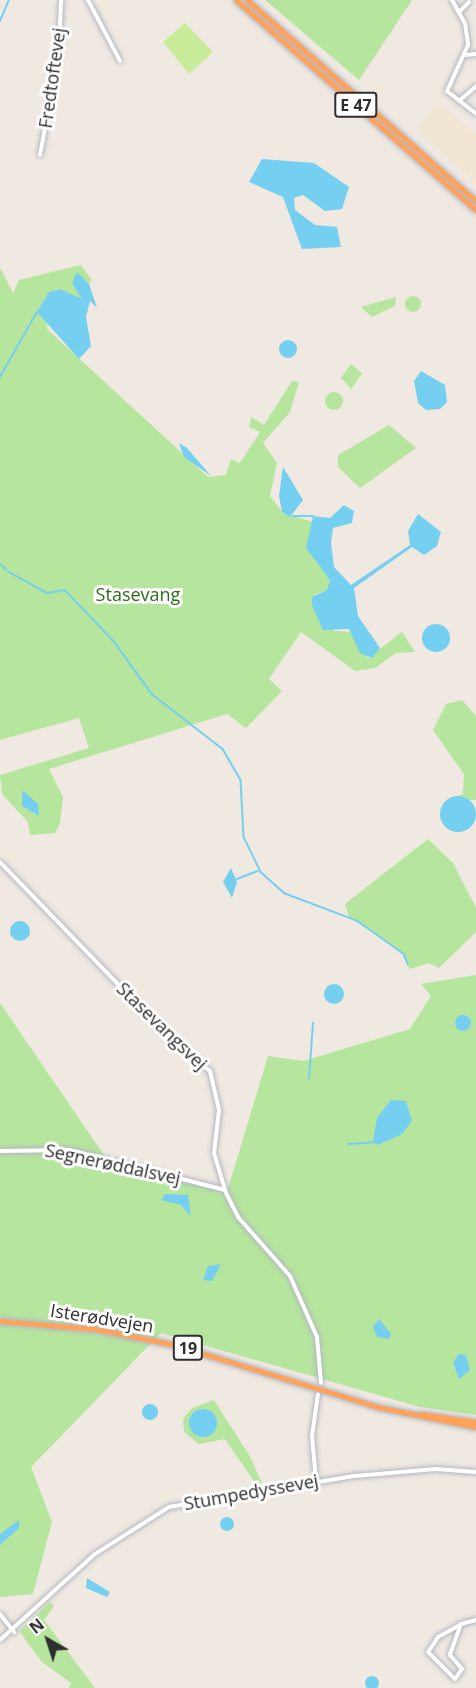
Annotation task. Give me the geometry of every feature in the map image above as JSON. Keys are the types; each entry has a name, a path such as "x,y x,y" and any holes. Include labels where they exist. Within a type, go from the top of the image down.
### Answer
{"highway":[{"path":"231,0 250,13"},
{"name":"E 47","path":"236,0 476,210"},
{"name":"E 47","path":"247,0 476,201"},
{"name":"Isterødvejen","path":"0,1321 163,1342 371,1404 476,1427"},
{"name":"Isterødvejen","path":"371,1404 476,1422"}],"street":[{"name":"Fredtoftevej","path":"40,155 59,52 61,0"},
{"path":"88,0 120,61"},
{"path":"452,0 468,34 465,55 447,91 476,113"},
{"path":"459,12 469,2"},
{"path":"465,55 476,54"},
{"path":"459,100 476,86"},
{"name":"Stasevangsvej","path":"0,861 175,1043 210,1071 219,1110 214,1153 225,1190 238,1217 290,1276 317,1337 321,1383"},
{"name":"Segnerøddalsvej","path":"0,1151 69,1150 225,1190"},
{"path":"316,1480 312,1436 318,1394"},
{"name":"Stumpedyssevej","path":"0,1640 14,1632 95,1554 169,1508 316,1480 436,1469 476,1472"},
{"path":"0,1614 14,1632"},
{"path":"461,1624 450,1655 462,1669 454,1679 428,1652 438,1637 461,1624 476,1620"}],"shaded area":[{"path":"437,103 476,134 476,184 417,129"}],"green space":[{"path":"265,0 412,0 359,80"},
{"path":"185,23 213,52 189,74 163,42"},
{"name":"Stasevang","path":"81,265 92,280 89,284 77,273 72,283 84,296 82,300 60,289 49,292 47,329 208,477 226,475 231,459 240,463 260,432 249,427 251,417 264,425 292,381 299,382 290,412 263,443 277,463 270,496 284,514 314,522 306,548 330,579 328,590 314,595 334,631 354,632 368,658 402,632 415,652 396,653 375,668 355,671 301,632 269,679 282,691 246,728 227,714 49,769 63,797 60,823 55,833 30,835 28,822 2,794 0,775 89,748 79,718 0,740 0,268 13,293 19,280"},
{"path":"410,296 416,296 421,304 419,310 410,312 405,307 405,301"},
{"path":"396,297 395,306 372,317 361,307"},
{"path":"351,364 362,373 351,389 341,378"},
{"path":"334,392 340,395 343,401 340,407 334,410 328,407 325,401 328,395"},
{"path":"389,425 416,448 360,488 338,467 338,455"},
{"path":"462,700 476,716 476,800 448,800 463,794 464,774 433,730 446,704"},
{"path":"428,839 453,863 476,908 476,932 439,968 429,963 410,969 404,954 349,917 345,904"},
{"path":"476,975 476,1415 420,1407 161,1333 31,1467 52,1522 33,1594 0,1597 0,1003 106,1158 227,1192 268,1056 303,1061 410,1029 431,996 421,984"},
{"path":"214,1400 249,1455 262,1483 256,1484 225,1439 199,1444 184,1432 183,1419 192,1408"},
{"path":"50,1602 54,1606 44,1620 95,1688 69,1688 71,1683 42,1662 19,1631"}],"water":[{"path":"262,159 314,163 349,187 342,209 325,211 303,195 294,198 295,210 315,225 337,227 341,247 302,249 283,197 249,182"},
{"path":"77,272 89,284 97,308 90,301 86,317 91,346 79,359 37,312 49,292 60,289 82,299 72,283"},
{"path":"288,340 294,343 297,349 294,355 288,358 282,355 279,349 282,343"},
{"path":"421,371 445,385 447,402 440,409 426,410 418,403 414,381"},
{"path":"179,443 187,448 211,476 184,457"},
{"path":"283,467 303,500 290,517 282,512 279,496"},
{"path":"344,505 354,511 352,523 333,528 331,543 334,567 351,585 410,545 408,531 418,514 441,532 437,546 424,555 412,547 354,588 358,616 380,648 372,658 360,653 349,629 323,630 312,605 312,597 327,590 330,580 306,548 313,516 330,518"},
{"path":"436,624 446,628 450,638 446,648 436,652 426,648 422,638 426,628"},
{"path":"22,790 38,804 39,816 22,806"},
{"path":"458,796 471,801 476,814 471,827 458,832 445,827 440,814 445,801"},
{"path":"231,868 237,882 232,898 223,882"},
{"path":"16,921 24,921 30,927 30,935 24,941 16,941 10,935 10,927"},
{"path":"334,984 341,987 344,994 341,1001 334,1004 327,1001 324,994 327,987"},
{"path":"463,1015 469,1017 471,1023 469,1029 463,1031 457,1029 455,1023 457,1017"},
{"path":"391,1100 406,1101 412,1121 402,1134 378,1145 373,1142 377,1118"},
{"path":"165,1194 188,1195 191,1217 181,1205 161,1200"},
{"path":"221,1264 212,1281 203,1280 208,1266"},
{"path":"379,1319 391,1334 389,1339 377,1337 373,1327"},
{"path":"459,1354 466,1355 470,1370 459,1379 453,1363"},
{"path":"150,1404 156,1406 158,1412 156,1418 150,1420 144,1418 142,1412 144,1406"},
{"path":"203,1409 213,1413 217,1423 213,1433 203,1437 193,1433 189,1423 193,1413"},
{"path":"227,1517 232,1519 234,1524 232,1529 227,1531 222,1529 220,1524 222,1519"},
{"path":"19,1520 19,1528 0,1545 0,1534"},
{"path":"87,1578 110,1592 107,1597 86,1588"},
{"path":"372,1676 377,1678 379,1683 377,1688 372,1690 367,1688 365,1683 367,1678"}],"waterway":[{"path":"0,21 9,0"},
{"path":"0,377 37,312"},
{"path":"293,516 313,516"},
{"path":"0,564 7,570"},
{"path":"9,572 47,593 65,590 113,640 152,694 223,749 241,780 244,837 261,872 284,893 358,921 404,954 408,964"},
{"path":"237,879 258,871"},
{"path":"309,1079 313,1023"},
{"path":"348,1144 374,1142"}]}
